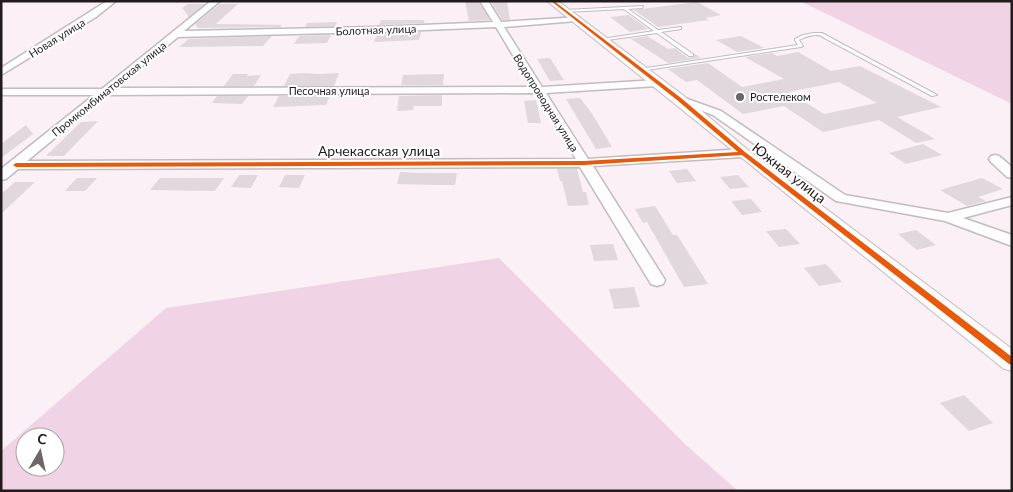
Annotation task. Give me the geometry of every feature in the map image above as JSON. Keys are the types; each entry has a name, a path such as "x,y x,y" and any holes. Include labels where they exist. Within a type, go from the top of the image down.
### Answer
{"street":[{"name":"Новая улица","path":"1,72 93,15 112,1"},
{"name":"Промкомбинатовская улица","path":"1,176 216,1"},
{"name":"Водопроводная улица","path":"484,1 656,280"},
{"name":"Южная улица","path":"552,1 679,99 742,153 1012,362"},
{"name":"Болотная улица","path":"176,34 337,32 498,25 571,15"},
{"name":"Песочная улица","path":"1,92 539,90 657,83"},
{"path":"679,99 717,113 841,198 948,217 1012,241"},
{"name":"Арчекасская улица","path":"16,165 584,162 742,153"},
{"path":"995,160 1012,174"},
{"path":"948,217 1012,201"}],"lane":[{"path":"571,15 642,7"},
{"path":"626,9 691,55"},
{"path":"602,40 680,28"},
{"path":"640,70 801,46 797,40 801,36 815,33 934,95"}],"shaded area":[{"path":"800,1 1012,1 1012,104"},
{"path":"499,258 686,445 738,491 1,491 1,451 15,439 15,477 65,477 65,427 29,427 166,308"}],"building":[{"path":"465,1 478,1 490,20 469,21"},
{"path":"490,1 507,1 510,20 502,20"},
{"path":"697,2 721,15 705,18 709,20 658,27 634,10"},
{"path":"188,4 205,4 189,17 182,8"},
{"path":"220,4 238,4 216,24 282,25 280,27 198,28 195,24"},
{"path":"629,15 648,29 630,32 610,17"},
{"path":"381,20 424,20 424,23 379,25"},
{"path":"337,22 335,26 305,27 307,23"},
{"path":"421,32 419,40 374,42 377,34"},
{"path":"331,35 327,43 294,44 299,36"},
{"path":"272,36 263,46 179,47 189,39"},
{"path":"647,36 668,49 675,48 688,58 694,57 694,53 701,58 668,63 631,39"},
{"path":"741,36 764,48 737,52 716,40"},
{"path":"798,52 831,71 860,66 941,107 897,117 935,139 916,143 879,120 823,132 784,106 743,114 697,80 686,82 668,69 708,63 742,87 784,79 745,57 772,53 777,56","holes":["839,82 877,103 824,114 789,92"]},
{"path":"550,58 564,80 550,81 537,59"},
{"path":"339,73 334,86 284,86 290,74"},
{"path":"233,74 261,75 254,86 224,86"},
{"path":"444,74 443,85 401,85 403,75"},
{"path":"442,95 442,106 414,106 413,110 397,111 399,96"},
{"path":"217,96 248,96 242,104 212,103"},
{"path":"279,96 330,96 326,105 273,107"},
{"path":"580,98 591,112 612,147 596,149 566,99"},
{"path":"536,100 541,123 528,123 524,101"},
{"path":"98,121 64,156 46,156 81,122"},
{"path":"26,125 33,134 1,158 1,144"},
{"path":"923,144 942,155 906,164 889,153"},
{"path":"557,169 577,169 583,192 586,192 589,205 568,206"},
{"path":"687,169 696,181 677,183 669,171"},
{"path":"400,172 457,173 455,185 435,185 397,184"},
{"path":"239,175 258,175 251,188 231,187"},
{"path":"285,175 305,175 299,188 279,187"},
{"path":"738,175 749,187 730,189 720,177"},
{"path":"77,178 97,178 85,191 65,191"},
{"path":"160,178 224,178 215,191 150,190"},
{"path":"982,178 1003,189 978,197 986,201 967,206 940,190"},
{"path":"15,182 35,182 1,214 1,194"},
{"path":"751,199 762,212 742,215 731,201"},
{"path":"655,206 673,235 677,235 708,284 684,287 647,222 643,223 635,209"},
{"path":"786,229 800,244 779,247 766,231"},
{"path":"916,230 936,245 917,250 898,234"},
{"path":"613,244 618,260 594,261 590,245"},
{"path":"826,264 842,282 819,286 804,268"},
{"path":"634,287 640,307 614,309 609,289"},
{"path":"964,395 993,423 969,431 940,403"}],"cycle path":[{"path":"552,1 679,99 743,153 1012,362"},
{"path":"16,165 584,163 743,153"}],"place":[{"name":"Ростелеком","path":"740,97"}]}
